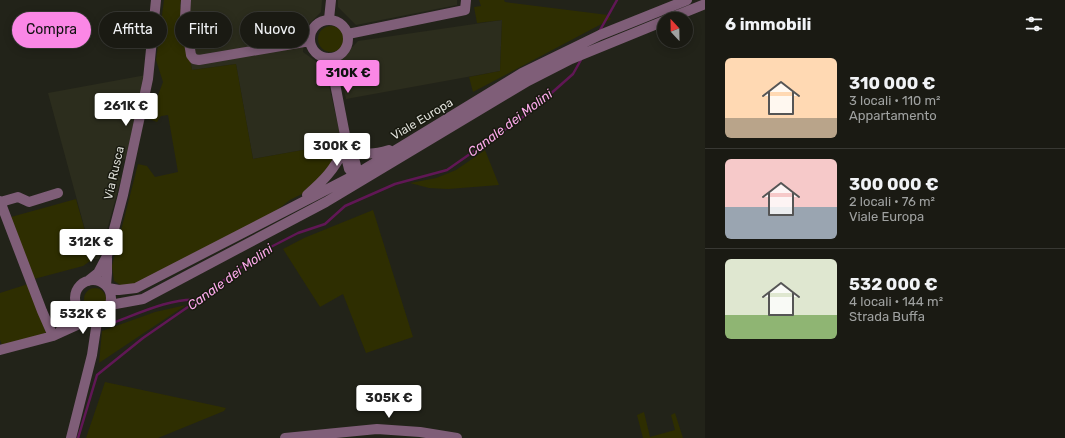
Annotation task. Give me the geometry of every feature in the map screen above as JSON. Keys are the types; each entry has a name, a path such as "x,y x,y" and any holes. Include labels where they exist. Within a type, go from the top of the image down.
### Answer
{"street":[{"name":"Via Rusca","path":"88,281 98,273 107,256 123,195 148,79 156,0"},
{"path":"186,0 185,22 194,59 206,59 310,41"},
{"path":"329,19 331,0"},
{"path":"348,34 466,10 466,0"},
{"name":"Viale Europa","path":"110,305 143,299 275,230 399,148 522,73 600,35 687,0"},
{"path":"685,12 705,4"},
{"path":"329,19 341,23 348,34 345,50 336,57 330,58 324,57 315,52 310,41 312,28 322,20 329,19"},
{"name":"Viale Europa","path":"107,287 119,290 136,288 298,204 357,177 528,81 571,59 657,24"},
{"path":"330,58 346,142 357,177"},
{"path":"346,142 360,152 371,155 399,148"},
{"path":"298,204 328,176 338,162 346,142"},
{"path":"55,335 42,311 0,202 18,197 28,202 58,193"},
{"name":"Via Rusca","path":"107,256 107,287"},
{"path":"0,350 55,335 103,313 110,305 111,294 107,287 97,281 88,281 78,288 75,299 77,305 84,313 94,316"},
{"path":"55,335 76,312 77,305"},
{"path":"71,438 92,355 94,316"},
{"path":"284,438 320,436 377,429 401,434 420,432 457,438"}],"shaded area":[{"path":"164,0 181,0 181,12 175,12 175,48 188,48 192,70 236,64 253,159 342,143 336,158 325,173 306,192 290,200 272,214 135,286 122,286 114,281 112,266 138,164 147,166 155,177 178,172 168,115 161,116 157,122 146,118 148,110 155,103 163,82 156,60 158,48 167,48 167,12 162,12"},
{"path":"181,0 322,0 321,12 309,24 309,12 240,12 240,48 303,48 303,52 325,68 342,143 253,159 236,64 192,70 188,48 232,48 232,12 181,12"},
{"path":"338,0 457,0 457,5 356,25 338,7"},
{"path":"479,0 504,0 505,2 608,15 611,19 473,92 469,77 500,71 502,20 477,23 474,7 481,6"},
{"path":"502,20 500,71 346,99 338,62 358,41"},
{"path":"331,26 340,30 344,39 340,48 331,52 322,48 318,39 322,30"},
{"path":"146,75 126,158 117,163 113,169 121,179 99,259 93,259 48,93"},
{"path":"485,150 499,185 448,189 429,188 410,183 436,178 456,170"},
{"path":"76,199 93,259 83,266 34,279 11,217"},
{"path":"373,210 413,337 366,353 343,294 320,307 283,249 304,238"},
{"path":"28,284 46,333 2,345 0,340 0,293"},
{"path":"95,288 103,291 106,299 103,307 95,310 87,307 84,299 87,291"},
{"path":"186,305 99,363 102,331 155,312"},
{"path":"105,382 226,408 224,411 158,438 86,438"},
{"path":"644,412 650,437 675,430 671,415 675,413 683,438 643,438 637,415"}],"waterway":[{"name":"Canale dei Molini","path":"599,32 617,0"},
{"name":"Canale dei Molini","path":"78,438 97,375 143,338 198,300 261,252 298,233 325,224 345,206 395,184 447,170 530,112 573,74 582,58"},
{"path":"107,325 164,304 176,301 198,300"}]}
